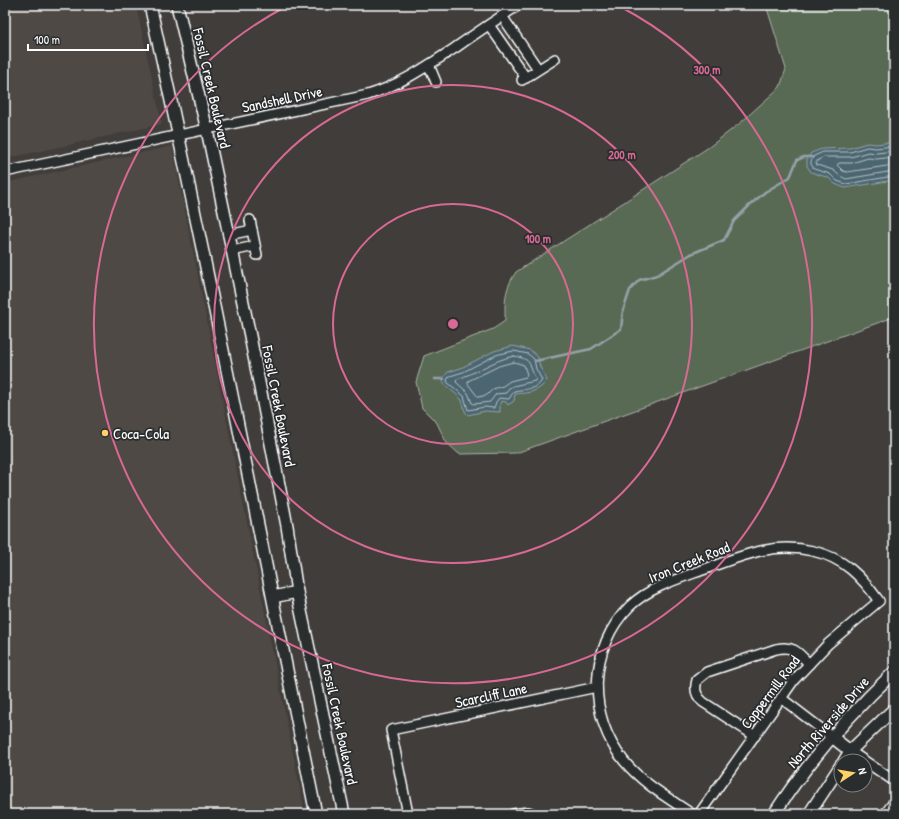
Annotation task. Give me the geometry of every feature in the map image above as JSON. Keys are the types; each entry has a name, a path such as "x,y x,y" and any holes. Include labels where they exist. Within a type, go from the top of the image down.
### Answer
{"main road":[{"path":"150,5 179,135 316,814"},
{"name":"Fossil Creek Boulevard","path":"177,5 207,130 250,336 287,526 297,592 344,814"},
{"path":"273,597 297,592"},
{"name":"North Riverside Drive","path":"774,814 815,756 870,695 894,672"},
{"path":"832,737 850,751 894,709"},
{"path":"809,814 833,777"}],"street":[{"name":"Sandshell Drive","path":"5,172 368,95 396,85 429,65 519,5"},
{"path":"502,16 538,69"},
{"path":"489,25 524,79 555,59"},
{"path":"429,65 436,82"},
{"path":"232,251 256,251 250,220"},
{"path":"228,235 252,230"},
{"name":"Iron Creek Road","path":"692,814 645,782 634,772 620,756 611,742 602,721 597,687 599,664 605,643 610,633 630,606 664,584 747,554 771,549 794,548 814,551 826,555 850,568 868,585 879,601"},
{"name":"Coppermill Road","path":"699,814 781,698 809,664 844,630 879,601"},
{"path":"755,736 698,697 696,691 697,680 707,672 784,647 791,648 798,652 809,664"},
{"name":"Scarcliff Lane","path":"408,814 391,730 597,687"},
{"path":"781,698 832,737"},
{"path":"850,751 894,781"},
{"path":"885,814 894,802"},
{"path":"513,814 528,812 534,814"}],"shaded area":[{"path":"5,5 136,5 162,124 5,159"},
{"path":"172,146 305,814 5,814 5,183"}],"green space":[{"path":"766,5 894,5 894,317 516,453 459,454 446,442 437,423 422,408 416,382 424,356 493,329 505,321 507,290 516,272 709,147 739,124 780,87 786,69"}],"water":[{"path":"894,142 894,180 845,188 835,184 829,178 811,172 807,166 807,159 811,153 822,149 850,148 867,143 876,144"},
{"path":"513,346 530,350 538,357 540,367 547,380 537,389 515,394 514,401 508,405 506,402 501,401 500,412 485,411 468,415 465,411 462,400 445,385 442,379 448,372 461,368 494,351"}],"waterway":[{"path":"535,361 591,349 621,329 623,311 630,290 639,280 657,275 691,254 724,240 734,221 750,205 765,192 790,177 797,160 804,157 812,157"},
{"path":"435,379 444,379"}],"place":[{"name":"Coca-Cola","path":"105,433"}]}
